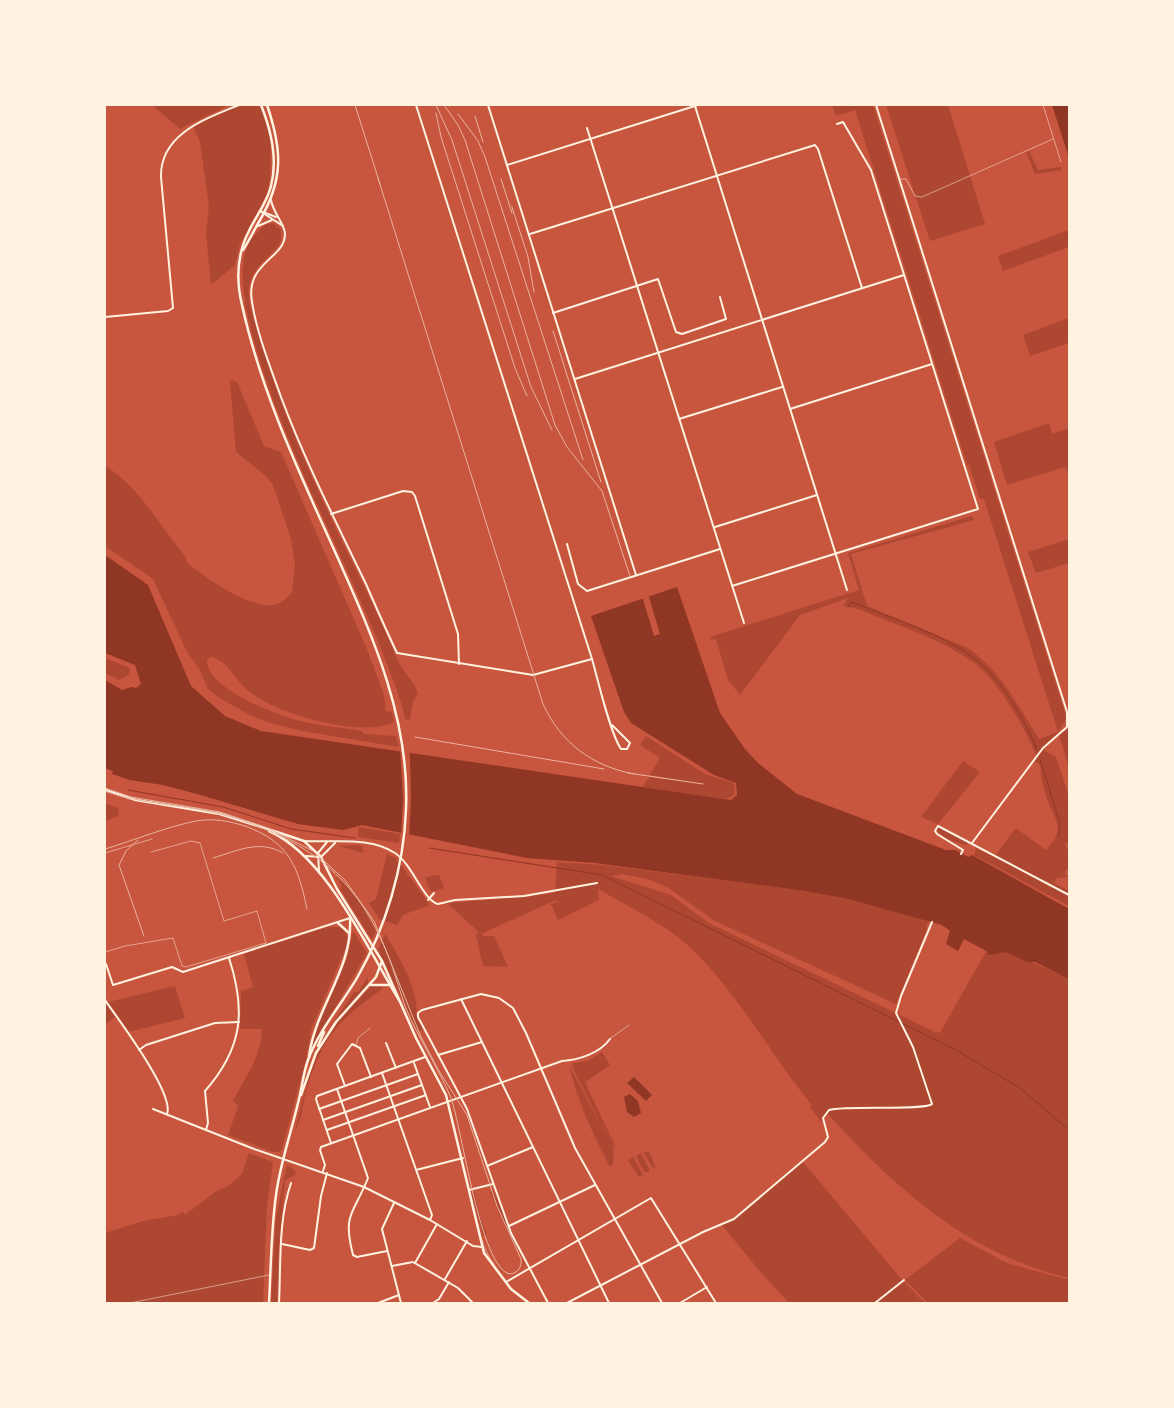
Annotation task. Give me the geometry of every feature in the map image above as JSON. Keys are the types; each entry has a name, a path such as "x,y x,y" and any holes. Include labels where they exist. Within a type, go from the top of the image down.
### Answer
{"main road":[{"path":"261,105 269,130 274,158 271,185 249,231 242,251 239,265 239,291 259,368 286,441 370,632 397,714 406,783 404,835 390,901 376,940 358,976 319,1036 308,1060"},
{"path":"242,251 271,200 277,180 279,157 275,128 268,106"},
{"path":"105,790 136,800 220,814 304,841 318,853 337,889 382,961 448,1101 463,1158 480,1238 486,1255 497,1272 524,1302 529,1303"},
{"path":"261,827 287,840 306,856 319,871 350,918 401,1004"},
{"path":"350,918 354,916"},
{"path":"269,1303 276,1195 308,1060 314,1026 345,958 350,935 350,918"},
{"path":"338,923 350,935"},
{"path":"316,1052 336,1022 370,985 382,961"},
{"path":"370,985 390,985"},
{"path":"299,1099 326,1026"}],"street":[{"path":"105,317 168,311 173,308 162,177 163,158 173,141 182,132 238,105"},
{"path":"416,105 612,725 619,746 621,749 627,749 630,744 612,725"},
{"path":"488,105 636,575"},
{"path":"507,165 697,105 716,174 847,590"},
{"path":"876,105 1068,712 1067,727 1042,748 972,843"},
{"path":"732,586 978,509 871,170 843,122 837,124"},
{"path":"587,128 744,623"},
{"path":"529,234 716,174 815,145 818,149 862,288"},
{"path":"271,200 276,217 283,226 286,235 283,243 256,273 252,282 252,301 268,360 287,413 331,514 397,653 533,675 592,659"},
{"path":"260,211 276,217"},
{"path":"264,213 283,226"},
{"path":"256,227 272,220"},
{"path":"574,379 904,275"},
{"path":"553,313 658,278 661,281 678,334 726,319 720,297"},
{"path":"790,409 932,364"},
{"path":"679,419 783,386"},
{"path":"331,514 403,491 412,492 415,496 458,634 459,664"},
{"path":"714,528 817,495"},
{"path":"567,544 578,584 583,590 590,591 720,549"},
{"path":"961,854 963,850 937,834 938,826 1069,895"},
{"path":"304,841 366,843 394,852 417,876 428,900 438,904 455,900 524,896 598,883"},
{"path":"319,871 318,853 327,842"},
{"path":"306,856 321,857 336,842"},
{"path":"428,900 434,893"},
{"path":"106,964 113,986 172,967 184,972 350,918"},
{"path":"567,1303 640,1264 734,1219 825,1142 828,1137 823,1118 829,1110 886,1106 929,1107 932,1100 914,1047 896,1016 896,1006 932,922"},
{"path":"206,1130 208,1123 205,1091 226,1062 235,1042 239,1022 239,994 229,958"},
{"path":"548,1303 529,1270 509,1226 468,1110 418,1017 418,1013 422,1010 481,994 506,1002 518,1016 574,1148 662,1303"},
{"path":"461,999 609,1303"},
{"path":"105,1000 161,1086 168,1106 167,1114"},
{"path":"139,1050 146,1046 215,1024 239,1022"},
{"path":"323,1171 325,1165 320,1150 321,1147 540,1069 587,1056 607,1043 610,1038"},
{"path":"438,1055 482,1042"},
{"path":"344,1086 337,1064 349,1046 356,1044 362,1052 371,1077"},
{"path":"386,1044 396,1068"},
{"path":"332,1143 316,1097 426,1057"},
{"path":"414,1062 430,1108"},
{"path":"382,1073 432,1215 430,1220"},
{"path":"319,1109 418,1074"},
{"path":"323,1120 422,1085"},
{"path":"337,1089 368,1176 351,1213 348,1226 353,1255 357,1257 387,1250"},
{"path":"327,1130 426,1095"},
{"path":"153,1109 364,1187 467,1241 483,1247"},
{"path":"487,1166 533,1147"},
{"path":"416,1170 463,1158"},
{"path":"282,1244 310,1250 314,1248 321,1196 327,1173"},
{"path":"279,1303 282,1244 287,1196 291,1183"},
{"path":"469,1190 493,1184"},
{"path":"509,1226 595,1185"},
{"path":"506,1282 651,1198 716,1303"},
{"path":"394,1202 382,1229 401,1303"},
{"path":"415,1263 437,1224"},
{"path":"445,1279 467,1241"},
{"path":"391,1266 410,1261 415,1263 445,1279 465,1294 473,1303"},
{"path":"875,1303 904,1280"},
{"path":"433,1303 440,1299 449,1282"},
{"path":"680,1303 707,1287"},
{"path":"378,1303 399,1295"}],"lane":[{"path":"1043,105 1061,162"},
{"path":"899,179 906,179 915,196 922,197 1053,139"},
{"path":"105,854 152,839"},
{"path":"105,952 125,946 161,942 173,938 182,966 186,967 266,943 256,911 224,922 200,843 191,841 151,852"},
{"path":"610,1038 629,1025"},
{"path":"356,1044 358,1038 370,1028"},
{"path":"483,1247 497,1272"},
{"path":"130,1303 270,1275"}],"shaded area":[{"path":"152,105 229,105 180,129"},
{"path":"239,105 261,105 271,142 270,177 267,194 240,244 235,265 211,285 206,233 209,206 200,142 193,126"},
{"path":"832,105 873,105 1065,713 1066,719 1058,732 984,499 980,499 969,465 967,465 855,110 836,116"},
{"path":"886,105 948,105 985,224 930,241"},
{"path":"1052,105 1069,105 1069,158"},
{"path":"1029,151 1038,170 1061,167 1062,170 1035,174 1026,152"},
{"path":"273,223 281,230 281,241 278,247 252,276 249,297 252,312 274,382 305,462 380,619 397,659 417,690 418,694 413,701 410,719 406,720 395,684 381,649 296,457 274,403 256,349 245,300 243,261 255,235 264,225"},
{"path":"1069,230 1069,247 1003,271 998,256"},
{"path":"1069,318 1069,343 1030,356 1023,335"},
{"path":"230,380 237,382 264,446 281,452 367,649 384,695 386,711 392,712 394,722 379,726 360,727 316,721 274,706 257,697 244,687 225,665 216,658 210,657 207,660 210,670 227,689 253,704 289,718 362,731 364,734 396,736 399,747 302,731 273,724 252,716 221,699 208,689 199,668 187,652 153,579 105,546 105,466 129,485 139,496 186,557 187,563 205,576 230,592 255,603 277,604 292,592 295,564 291,539 273,485 266,476 236,452"},
{"path":"1049,423 1052,434 1069,428 1069,470 1066,471 1065,467 1007,485 994,442"},
{"path":"972,516 974,520 851,554 867,606 968,648 990,667 999,678 1039,739 1058,732 1059,735 1043,750 1056,757 1069,797 1069,842 1065,844 1069,853 1069,870 1065,870 1065,875 1069,875 1069,877 1057,878 1054,883 1069,891 1069,906 974,855 976,848 994,857 1016,828 1046,850 1057,834 1058,828 1044,790 1040,765 1034,761 1037,757 1026,733 1001,692 992,680 973,662 960,653 917,632 858,609 843,606 848,598 800,615 740,695 728,680 716,639 711,640 710,637 859,590 848,553"},
{"path":"1069,539 1069,563 1036,573 1028,552"},
{"path":"105,555 148,585 191,686 225,716 261,731 731,800 737,795 736,783 714,775 631,723 624,712 591,616 677,587 720,713 745,749 758,763 797,794 946,850 956,850 968,857 972,855 1069,909 1069,979 1035,962 1027,962 1006,952 987,955 988,952 964,939 958,951 946,944 950,931 942,925 844,898 798,890 595,863 527,858 362,825 343,830 298,824 197,794 163,785 130,780 112,774 113,771 105,768 105,680 122,690 131,687 136,688 141,684 135,665 105,653"},
{"path":"105,658 130,668 129,675 119,680 105,673"},
{"path":"1069,728 1069,767 1059,735"},
{"path":"646,736 705,774 734,783 735,791 733,796 725,799 643,787 649,777 702,784 650,775 660,758 640,745"},
{"path":"963,761 980,772 938,824 921,817"},
{"path":"105,803 118,808 119,816 105,821"},
{"path":"359,827 400,834 399,843 358,837"},
{"path":"939,827 968,843 967,845 946,838 937,830"},
{"path":"339,846 362,846 364,853"},
{"path":"387,854 396,858 430,905 403,915 397,925 379,919 369,903 376,899"},
{"path":"557,862 604,865 798,890 844,898 928,921 926,932 896,1004 713,920 667,887 650,880 623,874 611,876 671,895 709,923 935,1032 940,1033 984,955 990,948 1005,951 1069,978 1069,1278 1032,1267 998,1253 965,1235 935,1215 906,1192 826,1112 821,1122 810,1107 811,1104 711,969 684,942 648,917 598,889 599,900 558,920 551,904 557,902 556,900 481,934 447,903 555,893"},
{"path":"439,875 444,888 431,892 425,878"},
{"path":"336,877 354,894 368,915 376,930 372,940 340,889 342,886"},
{"path":"328,927 342,927 348,938 347,945 312,1027 305,1064 282,1149 279,1152 273,1152 228,1135 238,1106 233,1100 256,1057 262,1029 240,1029 241,991 253,987 244,954"},
{"path":"353,931 367,953 311,1049 317,1023 347,959"},
{"path":"478,932 484,936 494,936 508,967 483,966 476,936"},
{"path":"385,934 412,985 417,1006 416,1015 424,1029 418,1032 378,950"},
{"path":"368,977 368,984 334,1022 354,992 358,992"},
{"path":"381,985 383,988 352,1012 325,1045 318,1058 306,1091 295,1131 313,1065 324,1041 340,1019 366,991 372,986"},
{"path":"175,986 185,1018 128,1032 108,1002"},
{"path":"105,1003 115,1017 106,1024 105,1021"},
{"path":"602,1052 610,1065 585,1082 616,1148 611,1145 572,1066 573,1063 588,1061"},
{"path":"569,1065 614,1150 613,1163 610,1167 581,1104"},
{"path":"634,1077 652,1095 646,1101 627,1083"},
{"path":"630,1094 638,1101 641,1113 634,1117 627,1112 624,1097"},
{"path":"646,1151 650,1153 656,1168 652,1167 644,1153"},
{"path":"249,1153 273,1162 267,1206 263,1303 105,1303 105,1233 143,1221 178,1215 183,1212 185,1215 215,1192 228,1186 242,1174"},
{"path":"641,1153 650,1171 648,1172 644,1172 636,1156"},
{"path":"633,1157 643,1175 639,1177 628,1160"},
{"path":"803,1162 903,1281 925,1303 789,1303 758,1269 721,1224 734,1220"},
{"path":"287,1165 296,1171 295,1175 285,1180 279,1246 277,1303 271,1303 276,1218"},
{"path":"474,1191 480,1218 487,1234 483,1236 472,1196"},
{"path":"494,1191 513,1239 513,1243 490,1192"},
{"path":"960,1238 1007,1263 1069,1280 1069,1303 928,1303 905,1280"}],"pier":[{"path":"648,594 660,634 654,636 642,596"},
{"path":"400,748 409,749 410,758 411,799 409,837 401,835 403,799"}],"waterway":[{"path":"848,607 852,602 916,627 962,650 976,660 995,678 1012,701 1037,750"},
{"path":"1040,759 1060,824 1059,837"},
{"path":"128,790 223,807 291,829 355,838"},
{"path":"429,848 602,875 956,1050 1020,1088 1069,1130"}],"tram line":[{"path":"105,788 131,797 220,812 268,828 313,851 344,879 374,921 421,1037 439,1071 467,1115 497,1206 521,1259 521,1265 517,1271 510,1274 499,1266 490,1248 473,1195 451,1098 410,1018 379,934 349,888 331,869 310,853 260,827 215,813 136,800 105,791"}],"railway":[{"path":"355,105 380,184"},
{"path":"436,105 452,140 531,387 552,430"},
{"path":"444,105 458,125 465,140 555,425 567,447 602,491 630,576"},
{"path":"436,113 441,137 515,368 527,396"},
{"path":"458,114 478,141 485,157 583,460"},
{"path":"475,116 483,142"},
{"path":"378,178 543,704 559,730 580,751 591,759 605,765 634,774"},
{"path":"501,179 512,213"},
{"path":"512,207 528,257 534,292"},
{"path":"553,331 601,482"},
{"path":"415,737 604,769"},
{"path":"628,773 703,784"},
{"path":"105,849 196,821 221,820 245,826 260,832 272,840 289,857 300,880 307,909"},
{"path":"138,840 126,851 119,865 144,936"},
{"path":"213,858 257,847 274,849 283,853"}]}
